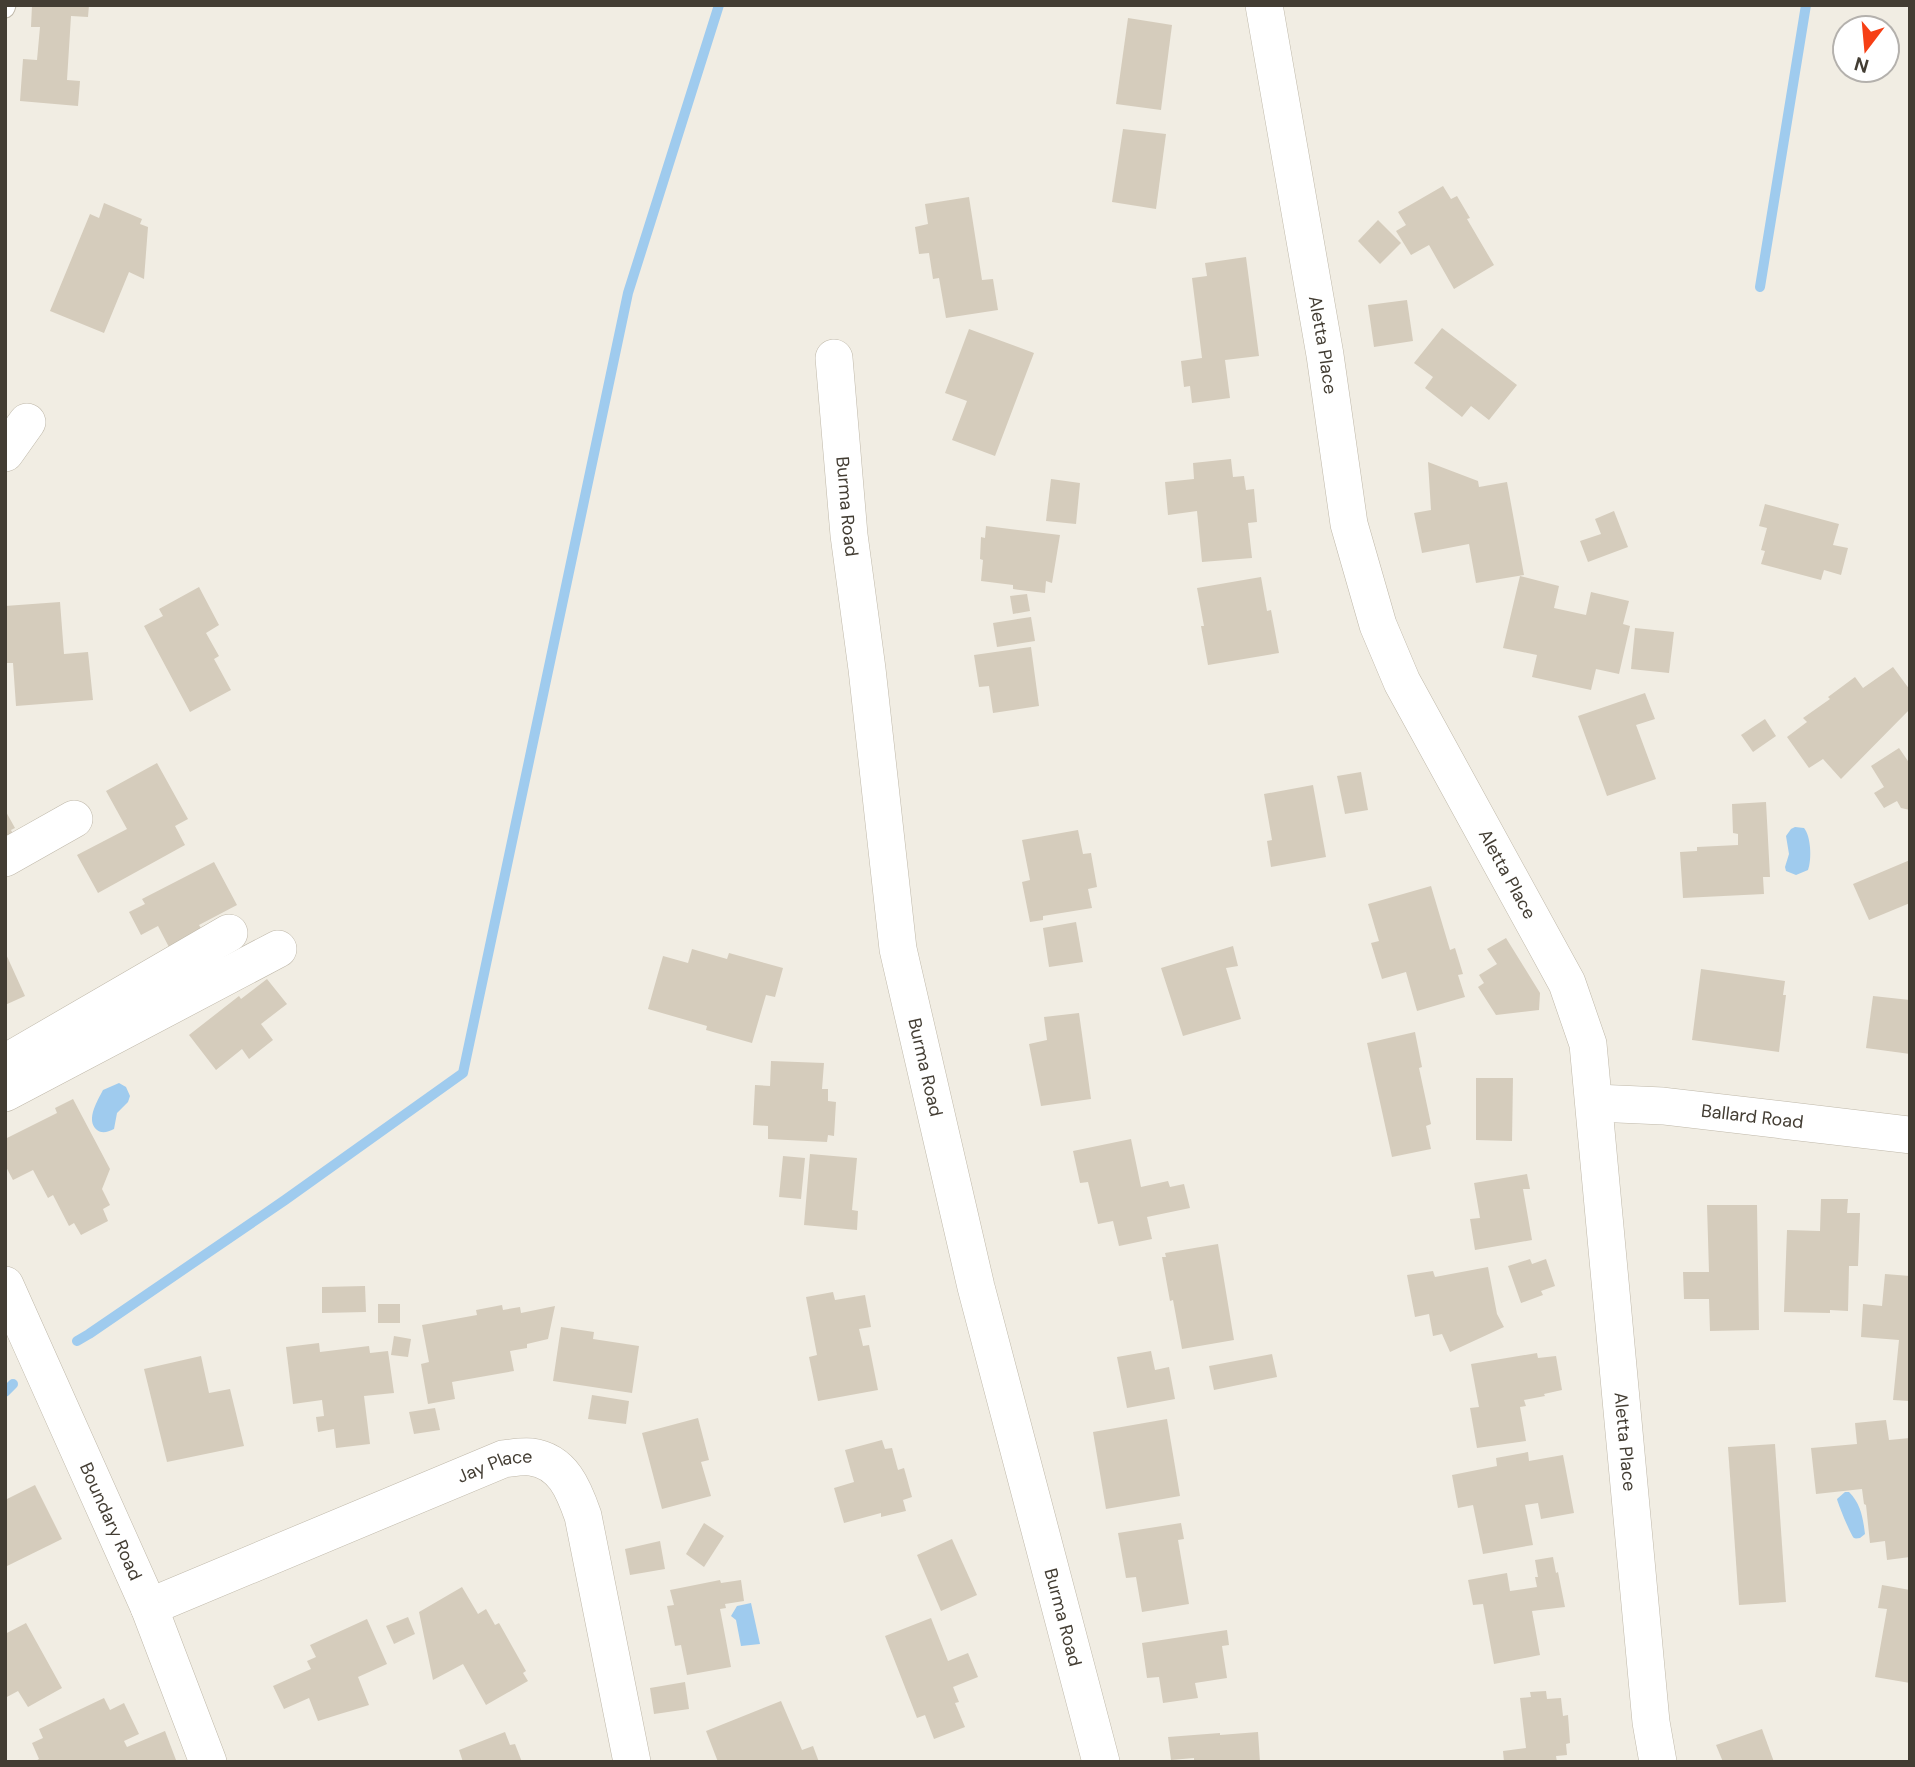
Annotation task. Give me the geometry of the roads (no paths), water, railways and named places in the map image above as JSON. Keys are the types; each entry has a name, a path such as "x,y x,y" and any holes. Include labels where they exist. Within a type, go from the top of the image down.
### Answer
{"street":[{"name":"Aletta Place","path":"1264,5 1325,355 1349,524 1378,625 1402,682 1567,983 1588,1044 1649,1708 1658,1762"},
{"name":"Burma Road","path":"834,358 849,535 867,669 898,949 976,1287 1101,1762"},
{"path":"5,453 27,422"},
{"path":"5,858 74,819"},
{"path":"5,1063 229,933"},
{"path":"5,1093 278,949"},
{"name":"Ballard Road","path":"1595,1103 1663,1106 1910,1135"},
{"name":"Boundary Road","path":"5,1285 149,1606 208,1762"},
{"name":"Jay Place","path":"149,1606 503,1459 533,1457 555,1465 572,1486 583,1516 632,1762"}],"water":[{"path":"1795,827 1804,828 1810,854 1808,870 1796,875 1786,871 1785,867 1789,854 1786,836"},
{"path":"119,1083 126,1087 130,1096 128,1102 117,1113 114,1129 99,1131 92,1121 96,1104 103,1090"},
{"path":"1849,1492 1853,1497 1861,1512 1865,1534 1860,1538 1852,1536 1837,1499"},
{"path":"751,1603 760,1644 741,1646 736,1620 731,1616 737,1606"}],"waterway":[{"path":"77,1341 285,1200 463,1073 628,293 719,5"},
{"path":"1760,287 1806,5"},
{"path":"5,1392 13,1384"}]}
